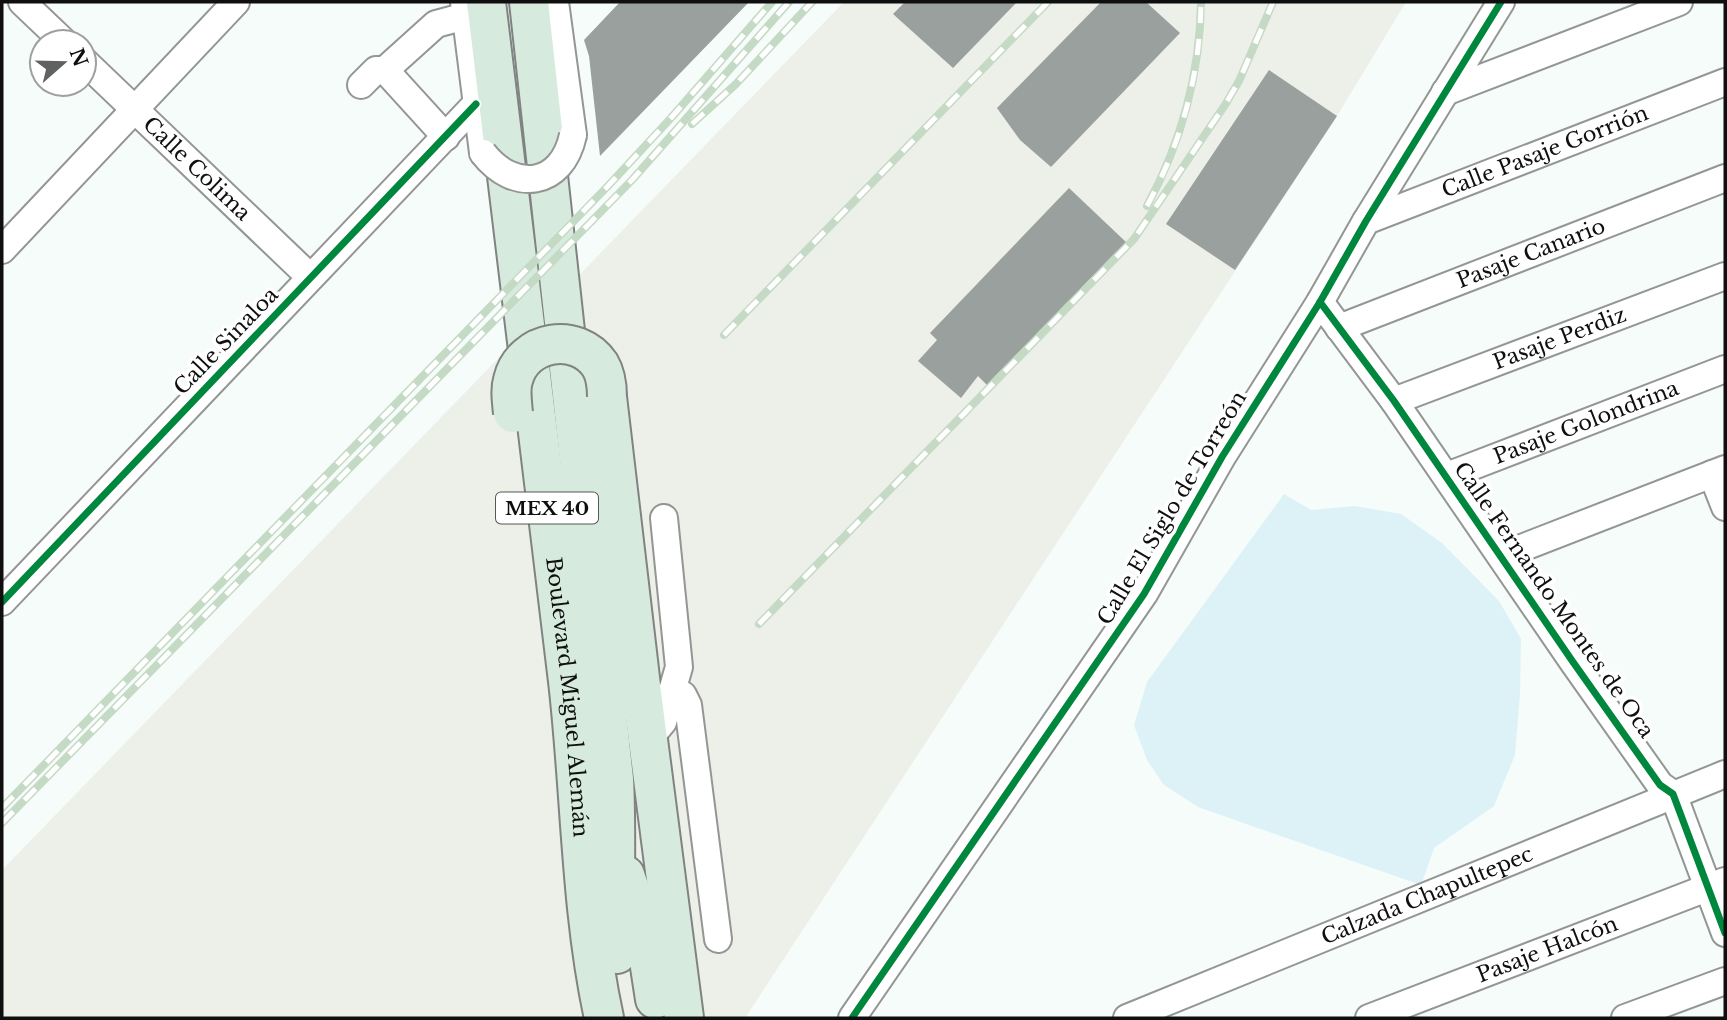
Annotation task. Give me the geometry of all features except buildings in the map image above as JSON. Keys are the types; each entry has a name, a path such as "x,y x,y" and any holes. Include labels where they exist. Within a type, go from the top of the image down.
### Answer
{"highway":[{"name":"Boulevard Miguel Alemán","path":"552,4 603,677 614,779 600,861"},
{"name":"Boulevard Miguel Alemán","path":"462,8 571,707 600,861 634,1016"},
{"path":"634,1016 648,740 606,381 590,354 576,346 560,343 544,346 530,353 519,365 513,380 513,413 544,675 562,773 600,861 640,914 650,955 634,1016"},
{"path":"603,677 648,740"}],"street":[{"path":"22,2 49,28"},
{"path":"2,250 236,2"},
{"name":"Calle El Siglo de Torreón","path":"852,1018 1144,594 1222,457 1320,302 1366,221 1501,2"},
{"path":"1445,92 1679,2"},
{"path":"361,85 376,70 385,70 436,24 462,8 483,153 494,167 517,179 543,176 555,170 570,149 573,135 552,4"},
{"path":"385,70 446,137"},
{"name":"Calle Colima","path":"98,75 310,277"},
{"name":"Calle Pasaje Gorrión","path":"1366,221 1725,82"},
{"name":"Calle Sinaloa","path":"2,601 475,104"},
{"name":"Pasaje Canario","path":"1339,328 1725,177"},
{"name":"Pasaje Perdiz","path":"1394,401 1725,276"},
{"name":"Calle Fernando Montes de Oca","path":"1320,302 1447,476 1573,663 1660,785 1674,794 1716,885 1725,933"},
{"name":"Pasaje Golondrina","path":"1447,476 1725,369"},
{"path":"1501,556 1719,471 1725,507"},
{"path":"648,740 663,722 679,667 664,518"},
{"path":"673,689 683,695 688,705 718,940"},
{"name":"Calzada Chapultepec","path":"1127,1018 1725,774"},
{"name":"Pasaje Halcón","path":"1369,1018 1716,885"},
{"path":"1625,1018 1725,981"}],"shaded area":[{"path":"844,2 1406,2 1337,116 745,1018 2,1018 2,870"},
{"path":"1284,494 1311,510 1355,506 1401,514 1442,543 1499,601 1521,639 1515,755 1494,806 1434,848 1421,885 1198,807 1164,785 1147,760 1134,725 1147,682"}],"railway":[{"path":"2,808 607,187 772,2"},
{"path":"2,823 632,180 789,2"},
{"path":"692,124 736,84 812,2"},
{"path":"724,335 1048,2"},
{"path":"1147,206 1170,157 1187,107 1197,56 1201,2"},
{"path":"759,624 1134,239 1225,105 1239,81 1273,2"}],"cycle path":[{"path":"852,1018 1144,594 1222,457 1320,302 1366,221 1501,2"},
{"path":"2,602 476,104"},
{"path":"1320,302 1394,401 1660,785 1673,794 1725,933"}]}
